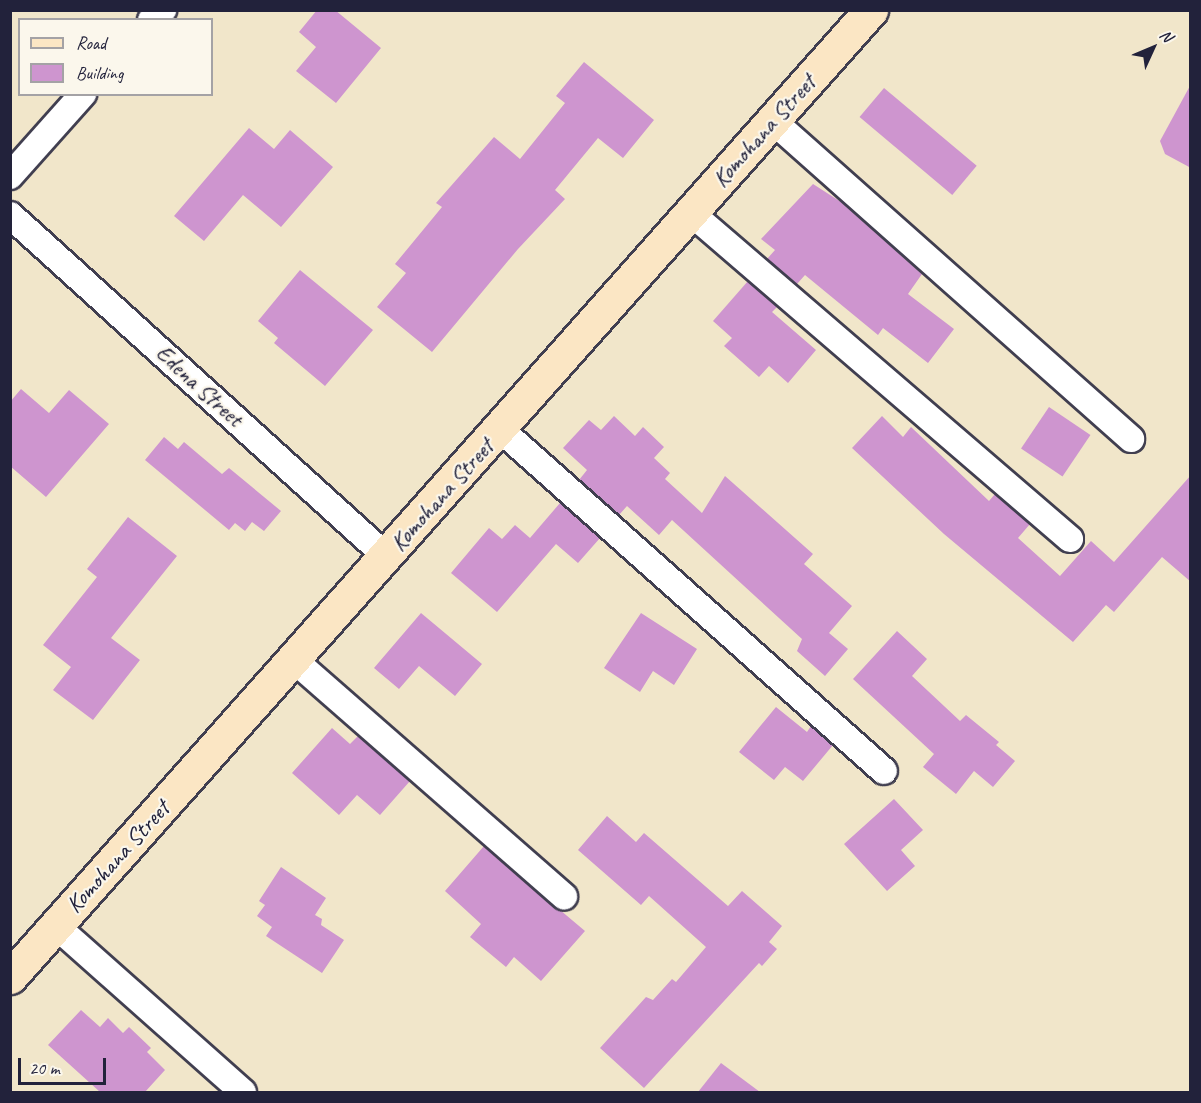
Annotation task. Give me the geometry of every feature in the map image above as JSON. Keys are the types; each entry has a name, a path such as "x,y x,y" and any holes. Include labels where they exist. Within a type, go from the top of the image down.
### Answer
{"street":[{"name":"Komohana Street","path":"10,977 387,557 871,10"},
{"path":"10,176 81,96"},
{"path":"773,121 1131,439"},
{"path":"691,213 1070,539"},
{"name":"Edena Street","path":"10,215 387,557"},
{"path":"500,429 884,771"},
{"path":"294,660 564,896"},
{"path":"56,926 243,1092"}],"building":[{"path":"317,10 335,10 381,48 336,103 296,71 316,47 299,32"},
{"path":"584,62 654,120 623,158 598,138 555,190 565,199 518,249 432,352 377,307 406,273 395,264 442,207 436,203 494,137 520,159 565,103 556,96"},
{"path":"1191,84 1191,168 1165,154 1160,141"},
{"path":"884,88 977,166 952,195 860,117"},
{"path":"249,128 274,149 290,130 333,167 281,227 243,195 204,241 174,216"},
{"path":"813,184 841,202 922,274 908,294 954,329 928,363 883,328 878,335 805,275 797,284 767,259 775,250 761,239"},
{"path":"300,270 373,330 325,386 274,343 278,338 258,321"},
{"path":"748,281 777,307 772,312 816,350 788,383 769,366 759,377 724,346 732,338 713,321"},
{"path":"21,389 49,413 69,390 109,424 46,497 10,466 10,402"},
{"path":"1049,407 1090,435 1062,476 1021,448"},
{"path":"614,416 635,436 643,427 664,447 654,458 670,473 665,479 702,513 725,476 813,554 804,564 852,606 829,633 848,649 825,676 797,651 802,639 672,520 659,535 627,506 619,515 579,480 587,470 563,448 589,420 601,430"},
{"path":"882,416 903,437 911,427 989,501 995,494 1030,524 1018,538 1060,576 1091,541 1114,562 1191,475 1191,582 1162,557 1114,612 1106,605 1073,642 944,534 852,448"},
{"path":"164,437 178,449 184,442 222,474 229,468 281,511 264,531 252,522 245,531 235,523 229,530 145,460"},
{"path":"560,503 600,538 578,563 556,544 497,612 451,573 489,528 502,539 515,525 530,538"},
{"path":"128,517 177,556 111,638 140,660 93,720 53,690 71,667 43,645 97,577 87,569"},
{"path":"421,613 482,664 455,696 419,666 399,689 374,668"},
{"path":"641,613 697,649 674,685 653,671 640,692 604,668"},
{"path":"897,631 927,659 912,676 960,721 966,715 999,742 996,745 1015,761 993,787 974,771 956,794 923,767 934,754 853,679"},
{"path":"776,707 807,732 811,726 833,745 803,781 785,767 774,780 739,752"},
{"path":"332,728 350,744 358,736 410,781 380,815 357,795 339,815 292,773"},
{"path":"894,799 923,830 901,850 915,866 887,891 844,844"},
{"path":"607,816 636,842 644,833 728,906 742,891 782,926 769,942 777,949 762,966 759,963 644,1088 600,1048 646,997 653,1000 672,979 676,982 706,947 649,896 641,905 578,850"},
{"path":"484,846 585,931 541,981 514,957 506,967 470,937 481,924 445,891"},
{"path":"281,867 326,898 315,915 322,919 321,925 344,940 322,973 266,936 272,927 257,916 265,905 259,901"},
{"path":"81,1010 100,1027 108,1018 123,1033 129,1027 151,1048 147,1052 165,1070 145,1092 100,1092 48,1045"},
{"path":"721,1063 760,1092 698,1092"}]}
